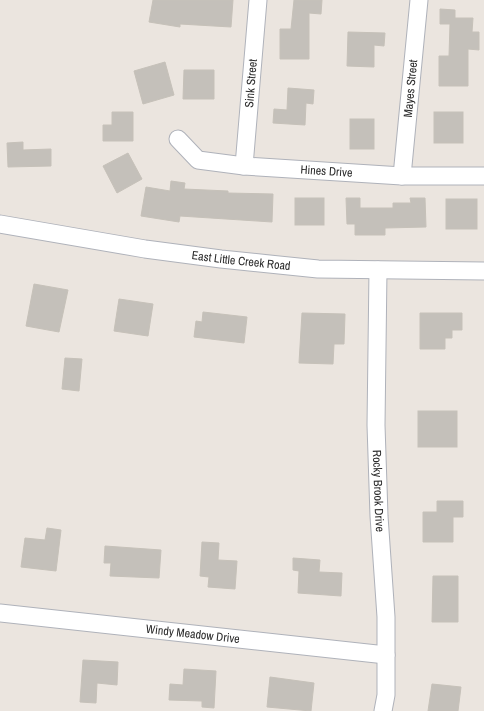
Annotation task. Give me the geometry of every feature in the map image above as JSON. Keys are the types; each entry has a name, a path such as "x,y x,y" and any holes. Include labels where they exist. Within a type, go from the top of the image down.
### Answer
{"street":[{"name":"Sink Street","path":"244,166 258,0"},
{"name":"Mayes Street","path":"402,176 419,0"},
{"name":"Hines Drive","path":"178,139 198,160 244,166 402,176 484,176"},
{"name":"East Little Creek Road","path":"0,224 145,249 221,259 318,269 484,272"},
{"name":"Rocky Brook Drive","path":"378,270 376,425 379,516 386,617 386,695 383,711"},
{"name":"Windy Meadow Drive","path":"0,613 386,656"}],"building":[{"path":"153,0 233,0 231,27 180,24 180,27 149,22"},
{"path":"294,0 322,0 321,14 309,13 309,59 280,59 280,29 291,29"},
{"path":"440,9 455,10 455,18 473,18 472,32 479,32 479,50 468,49 468,86 439,86 439,56 449,56 450,24 440,24"},
{"path":"348,32 385,33 384,46 374,45 374,67 347,66"},
{"path":"165,62 174,95 143,104 134,71"},
{"path":"184,70 214,70 214,99 183,99"},
{"path":"288,88 314,90 313,104 306,103 305,125 273,123 274,109 287,110"},
{"path":"112,112 133,112 133,141 103,141 103,125 112,125"},
{"path":"434,112 463,112 463,143 434,143"},
{"path":"350,119 374,119 374,149 350,149"},
{"path":"23,142 23,150 51,149 51,166 8,167 7,143"},
{"path":"128,153 142,179 117,193 103,166"},
{"path":"171,181 185,183 184,189 228,191 228,193 273,194 272,222 180,216 179,222 141,216 146,187 170,191"},
{"path":"295,198 324,198 324,225 295,225"},
{"path":"346,198 360,198 360,208 393,208 393,203 411,203 410,198 425,198 426,227 385,228 385,235 355,235 355,224 347,224"},
{"path":"446,199 477,199 477,229 446,229"},
{"path":"34,284 68,290 59,332 26,326"},
{"path":"119,299 153,304 148,336 114,331"},
{"path":"203,312 247,317 244,343 194,337 196,321 202,322"},
{"path":"302,313 345,314 344,344 334,344 333,364 299,363"},
{"path":"420,313 462,313 462,330 452,330 452,338 445,338 445,349 420,349"},
{"path":"65,358 82,359 79,391 62,389"},
{"path":"418,411 457,411 457,447 418,447"},
{"path":"437,501 463,501 463,517 453,517 453,542 423,542 423,512 437,512"},
{"path":"47,528 61,530 56,571 21,567 25,538 45,540"},
{"path":"202,542 219,543 218,560 237,561 235,589 208,587 209,577 200,576"},
{"path":"105,546 161,550 159,578 110,576 111,563 104,563"},
{"path":"293,558 320,560 319,572 342,573 341,596 298,593 299,571 293,570"},
{"path":"433,576 458,576 458,622 432,622"},
{"path":"83,660 118,662 117,685 97,683 96,703 80,702"},
{"path":"184,669 216,671 214,708 202,707 202,701 169,700 170,684 183,685"},
{"path":"270,677 314,683 311,711 267,707"},
{"path":"432,684 461,687 458,711 428,711"}]}
